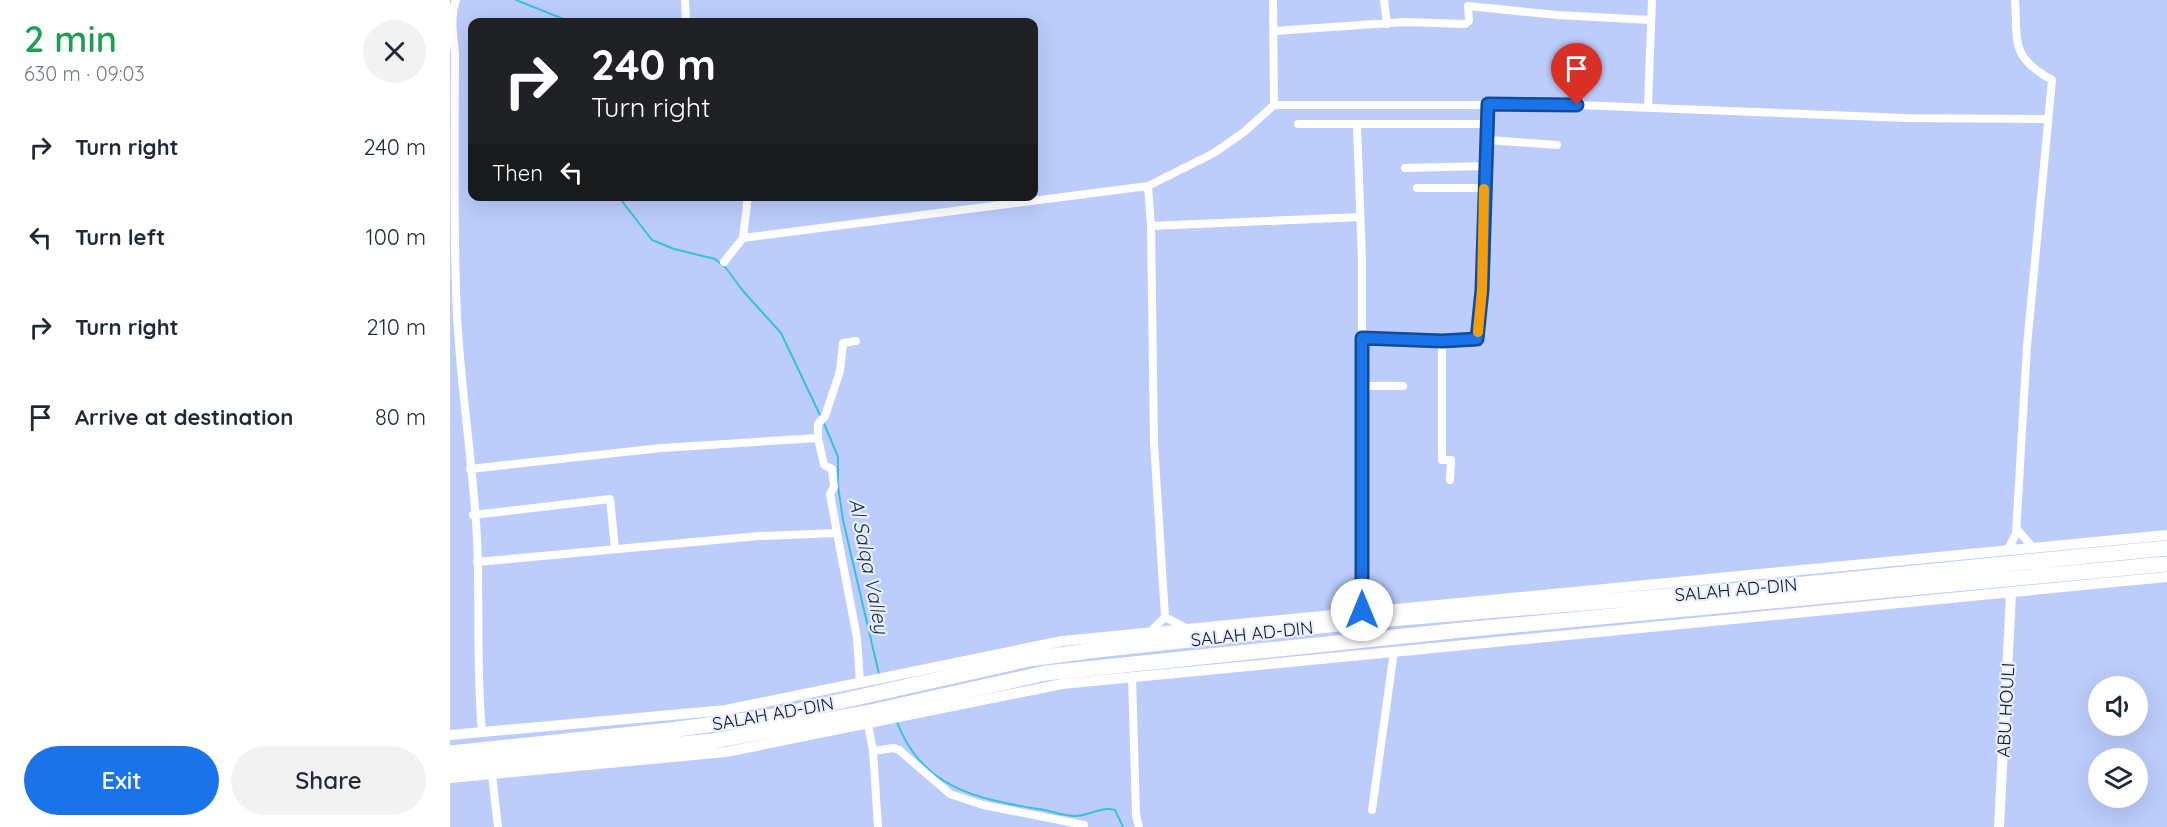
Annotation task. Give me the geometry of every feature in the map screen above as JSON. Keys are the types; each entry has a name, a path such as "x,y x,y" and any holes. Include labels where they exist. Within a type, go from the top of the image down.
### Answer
{"highway":[{"name":"SALAH AD-DIN","path":"450,766 712,741 774,723 862,690 1029,659 1098,650 1366,621 1634,599 2167,548"},
{"name":"SALAH AD-DIN","path":"450,753 670,730 774,723 869,721 1046,673 2167,564"},
{"path":"1780,585 1783,591 1780,601"},
{"path":"1627,615 1634,607 1634,599"}],"main road":[{"path":"898,682 1062,640 2167,535"},
{"path":"904,711 1039,687 1132,676 2011,594 2167,577"},
{"name":"ABU HOULI","path":"1999,827 2011,594"},
{"path":"450,735 726,710 862,690"},
{"path":"450,778 726,752 869,721"}],"street":[{"path":"456,0 452,7 452,19 455,53 457,315 477,562 479,599 476,620 477,688 482,732"},
{"path":"685,0 686,18"},
{"path":"1273,0 1274,105"},
{"path":"1384,0 1387,24"},
{"path":"1648,107 1652,0"},
{"path":"2008,549 2015,540 2017,528 2027,346 2052,80 2029,67 2019,54 2016,0"},
{"path":"1274,31 1387,24 1465,24 1469,21 1468,3 1557,15 1651,20"},
{"path":"1038,200 1148,186 1214,153 1244,132 1274,105 1488,104 1648,107 1906,118 2048,119"},
{"path":"1362,338 1442,341 1477,339 1482,290 1488,104"},
{"path":"1298,124 1488,124"},
{"path":"1357,125 1362,338 1362,610"},
{"path":"1488,140 1557,145"},
{"path":"1405,168 1485,166"},
{"path":"1148,186 1151,226 1154,443 1165,617 1187,628"},
{"path":"1417,188 1484,188"},
{"path":"724,262 742,238 747,201"},
{"path":"742,238 1031,201"},
{"path":"1151,226 1360,218"},
{"path":"856,341 843,343 840,371 825,416 818,424 818,438 824,465 832,469 834,487 830,494 857,638 862,690"},
{"path":"1442,341 1442,460 1451,460 1450,480"},
{"path":"1362,386 1403,386"},
{"path":"470,469 661,448 818,438"},
{"path":"473,515 610,499 615,549"},
{"path":"2017,528 2023,539 2034,548"},
{"path":"477,562 759,536 837,533"},
{"path":"1150,632 1165,617"},
{"path":"1372,810 1394,651"},
{"path":"1132,676 1136,815 1139,827"},
{"path":"869,721 878,827"},
{"path":"873,751 894,748 899,750 950,794 983,805 1084,825"},
{"path":"492,775 498,827"}],"waterway":[{"name":"Al Salqa Valley","path":"516,0 561,18"},
{"name":"Al Salqa Valley","path":"622,201 652,240 674,249 715,259 726,268 743,291 781,333 820,415"},
{"name":"Al Salqa Valley","path":"823,421 838,457 838,486 843,520 879,674"},
{"name":"Al Salqa Valley","path":"897,722 907,744 920,762 953,786 993,800 1066,815 1080,816 1105,809 1115,810 1123,827"}],"slow traffic":[{"path":"1478,332 1482,290 1484,189"}],"route":[{"path":"1362,610 1362,338 1442,341 1477,339 1482,290 1488,104 1577,105"}]}
